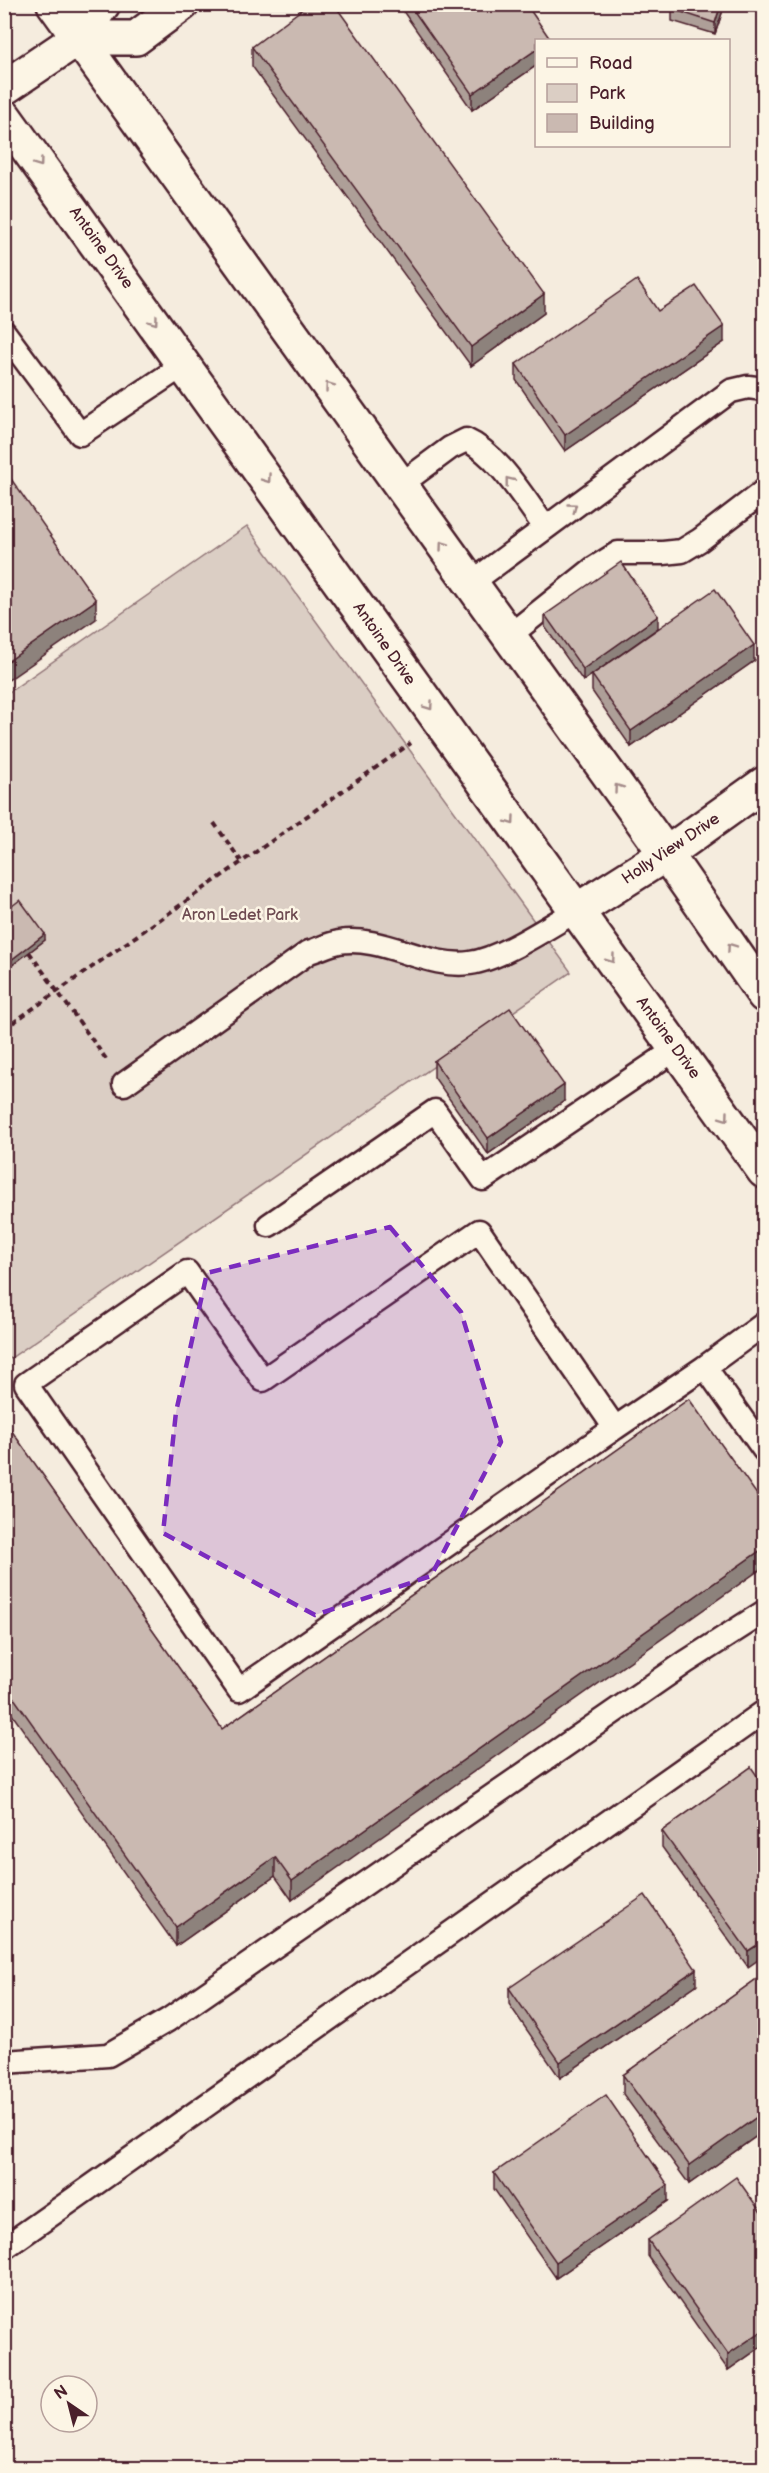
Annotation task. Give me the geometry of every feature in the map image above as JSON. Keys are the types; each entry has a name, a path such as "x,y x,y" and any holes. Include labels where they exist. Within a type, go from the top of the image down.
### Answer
{"main road":[{"path":"54,4 765,995"},
{"path":"4,88 78,38 103,4"},
{"path":"78,38 136,38 182,4"},
{"name":"Antoine Drive","path":"4,116 765,1171"},
{"name":"Holly View Drive","path":"576,912 666,854 765,784"}],"lane":[{"path":"4,332 80,434 185,364"},
{"path":"471,583 731,391 748,387 765,389"},
{"path":"400,485 450,448 466,440 477,445 489,455 545,527"},
{"path":"509,636 594,568 618,553 682,551 765,491"},
{"path":"124,1084 309,952 340,942 378,944 438,961 469,963 502,952 576,912"},
{"path":"269,1225 435,1111 483,1179 676,1049"},
{"path":"615,1428 478,1231 263,1380 187,1272 26,1384 239,1690 765,1324"},
{"path":"705,1367 765,1450"},
{"path":"4,2062 108,2055 168,2020 686,1662 765,1612"},
{"path":"4,2248 765,1712"}],"path":[{"path":"4,1029 440,722"},
{"path":"214,823 241,861"},
{"path":"29,952 124,1084"}],"highlighted area":[{"path":"390,1227 461,1312 501,1442 431,1576 315,1615 163,1533 176,1412 207,1273"}],"green space":[{"name":"Aron Ledet Park","path":"247,526 571,972 5,1362 5,695"}],"building":[{"path":"309,4 334,4 544,294 471,347 252,47"},
{"path":"409,4 526,4 550,39 535,39 535,50 472,94"},
{"path":"673,4 721,4 715,23 672,9"},
{"path":"637,280 658,311 696,286 724,326 565,435 516,364"},
{"path":"4,469 96,600 4,664"},
{"path":"621,562 658,616 583,669 545,615"},
{"path":"715,589 754,645 631,731 592,675"},
{"path":"20,900 45,934 11,960 4,951 4,912"},
{"path":"510,1008 564,1085 488,1138 434,1061"},
{"path":"689,1399 765,1506 765,1547 292,1881 275,1857 176,1927 4,1684 4,1420 222,1729"},
{"path":"751,1767 765,1787 765,1940 748,1951 662,1831"},
{"path":"645,1895 696,1969 560,2062 509,1988"},
{"path":"765,1973 765,2111 689,2165 623,2075"},
{"path":"606,2095 668,2185 556,2262 494,2173"},
{"path":"736,2177 765,2218 765,2329 728,2354 648,2240"}]}
